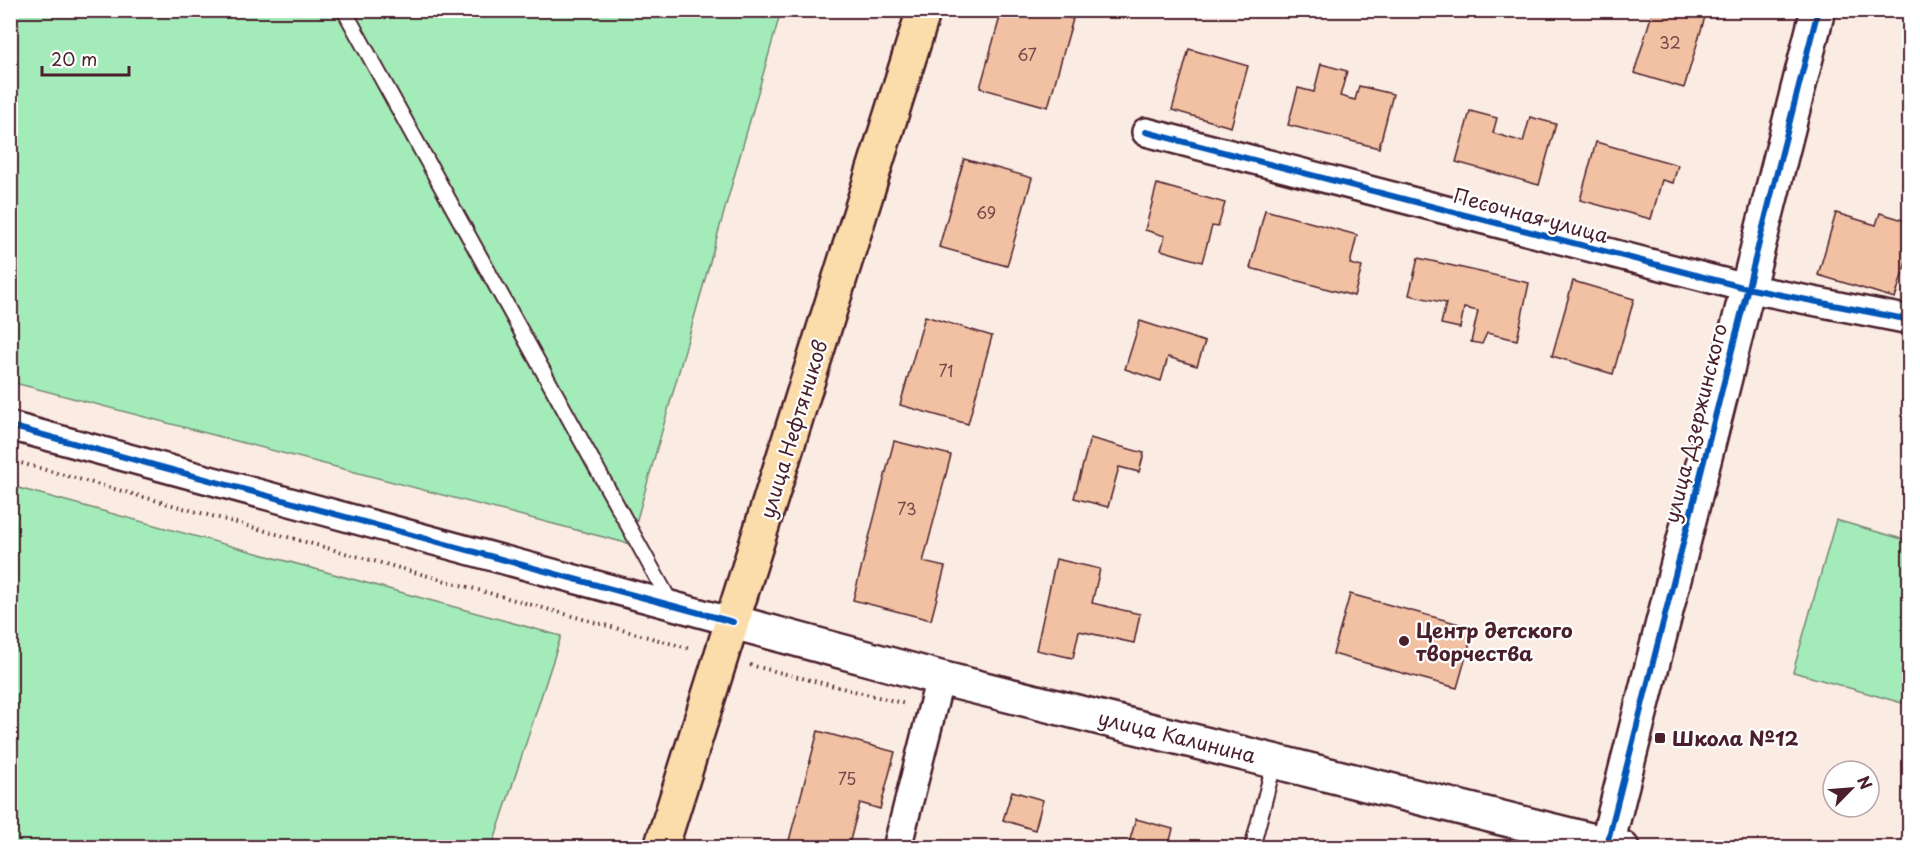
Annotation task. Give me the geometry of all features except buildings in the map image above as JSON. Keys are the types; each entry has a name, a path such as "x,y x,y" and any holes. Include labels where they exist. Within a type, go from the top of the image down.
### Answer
{"main road":[{"name":"улица Нефтяников","path":"661,848 924,10"},
{"name":"улица Дзержинского","path":"1614,846 1746,288 1818,10"},
{"name":"улица Калинина","path":"733,622 940,678 1614,846"}],"street":[{"name":"Песочная улица","path":"1146,132 1746,288 1910,320"},
{"path":"10,426 733,622"},
{"path":"897,848 940,678"}],"lane":[{"path":"344,10 673,606"},
{"path":"1252,848 1275,760"}],"green space":[{"path":"10,11 781,11 630,544 11,382"},
{"path":"11,486 561,636 492,847 11,847"},
{"path":"1836,520 1909,541 1909,705 1793,672"}],"cycle path":[{"path":"1607,844 1818,10"},
{"path":"1146,132 1746,288 1910,320"},
{"path":"10,426 733,622"}],"place":[{"name":"Центр детского творчества","path":"1404,641"},
{"name":"Школа №12","path":"1660,738"}]}
